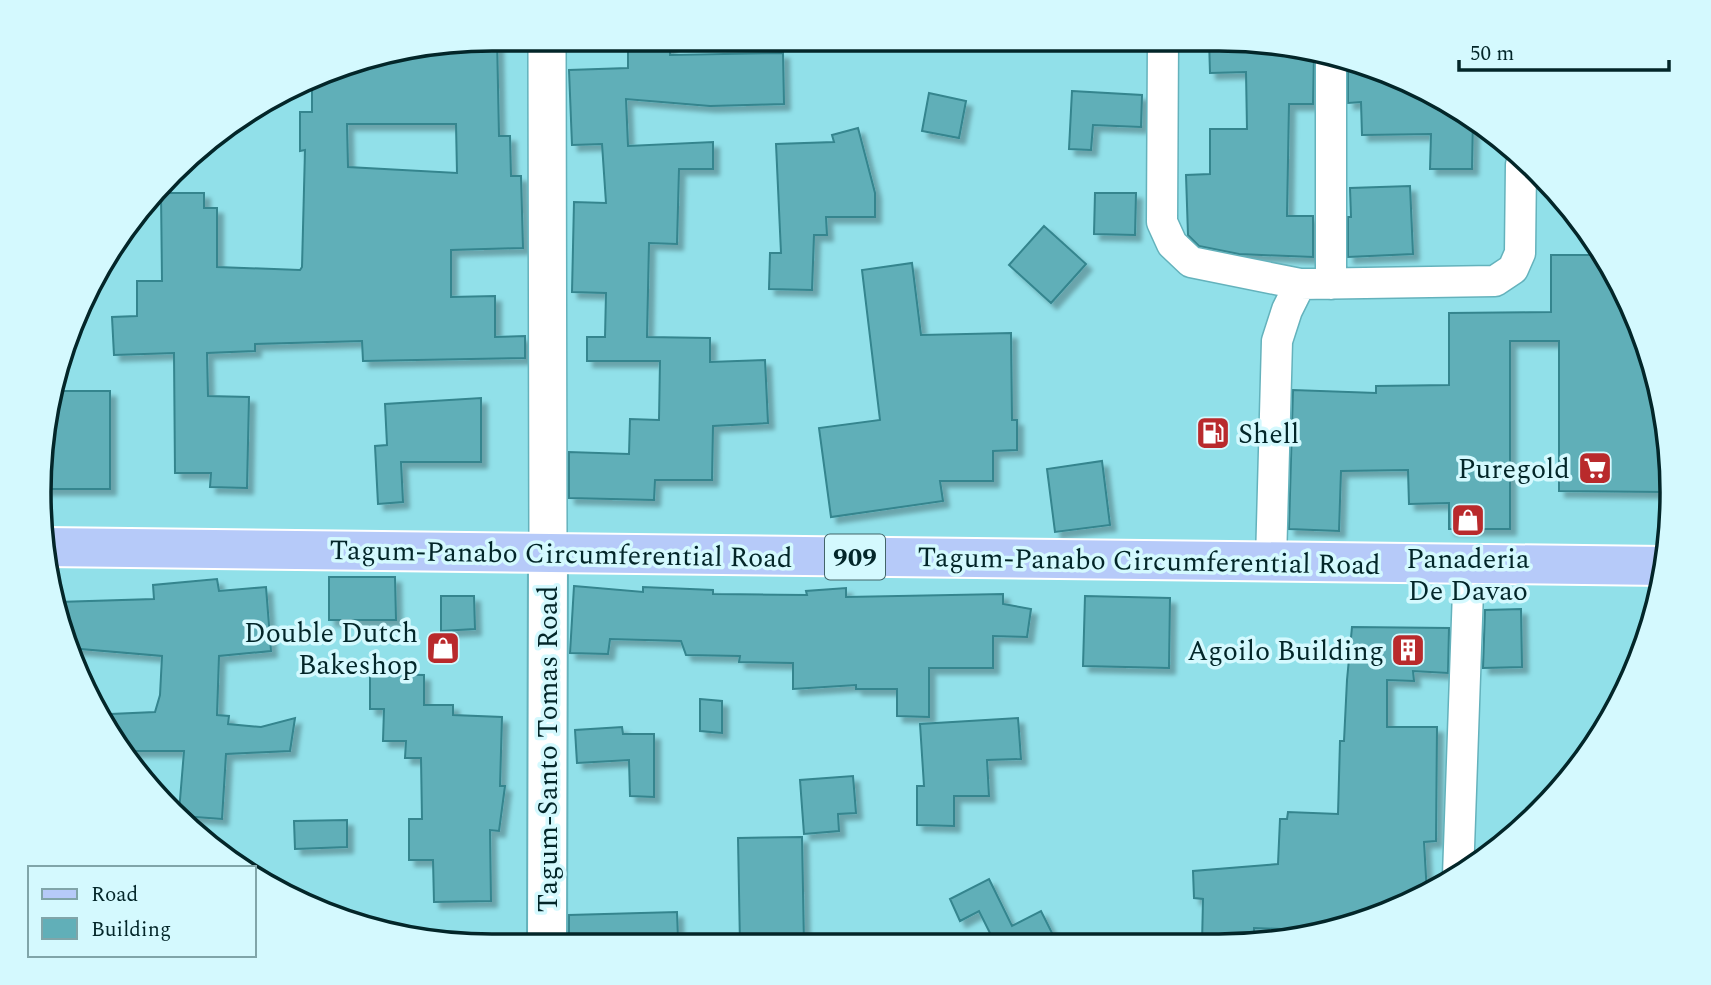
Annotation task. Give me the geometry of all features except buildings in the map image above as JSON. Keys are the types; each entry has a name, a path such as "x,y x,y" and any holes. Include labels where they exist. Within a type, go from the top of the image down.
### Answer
{"main road":[{"name":"Tagum-Panabo Circumferential Road","path":"55,547 1654,566"},
{"name":"Tagum-Santo Tomas Road","path":"547,934 548,553"}],"street":[{"path":"547,51 548,553"},
{"path":"1163,51 1162,222 1172,244 1191,262 1300,284 1495,281 1507,274 1517,262 1520,253 1521,170"},
{"path":"1331,66 1331,284"},
{"path":"1270,561 1277,341 1287,310 1300,284"},
{"path":"1458,863 1469,562"}],"place":[{"name":"Shell","path":"1213,433"},
{"name":"Puregold","path":"1595,468"},
{"name":"Panaderia De Davao","path":"1468,520"},
{"name":"Double Dutch Bakeshop","path":"443,648"},
{"name":"Agoilo Building","path":"1408,650"}]}
